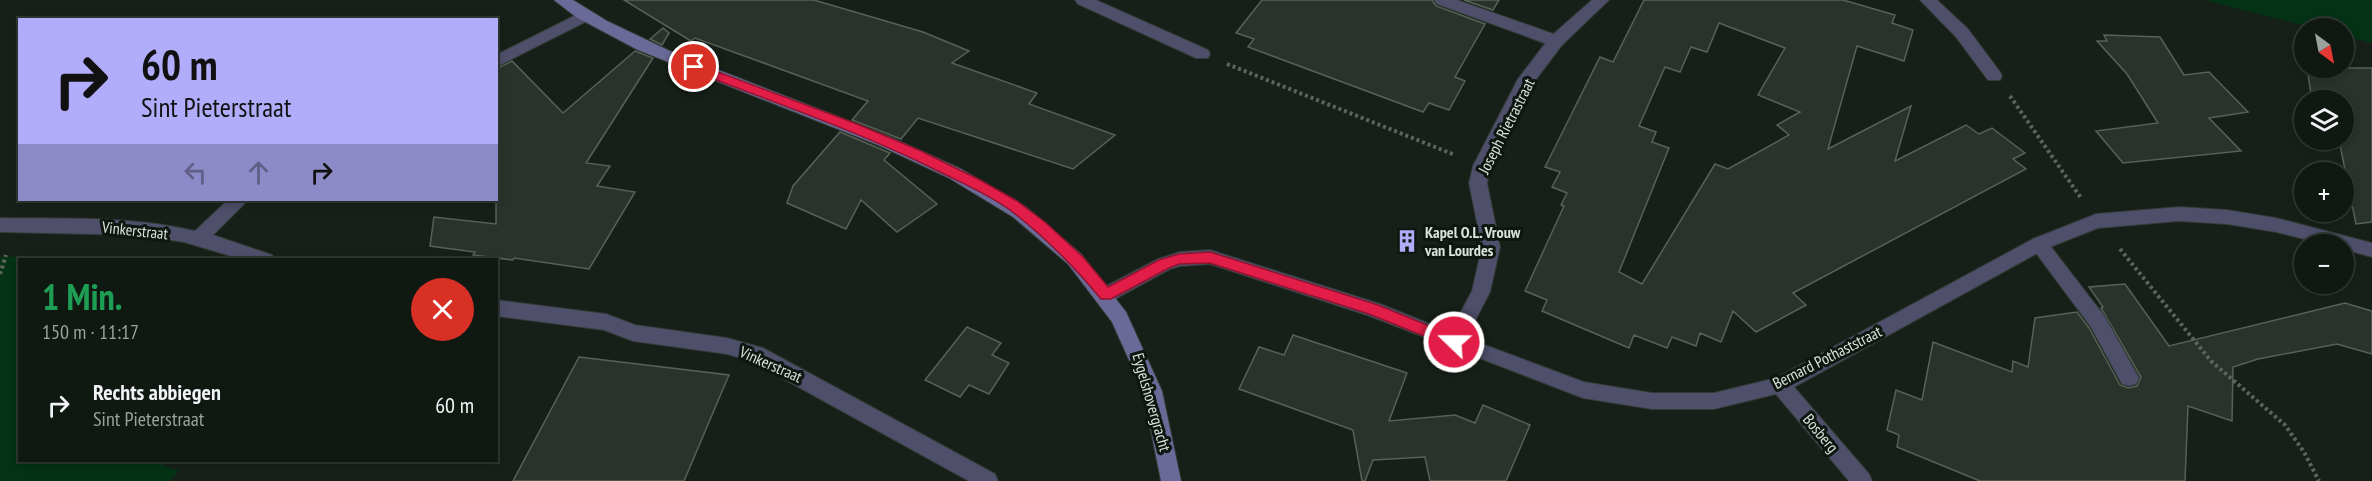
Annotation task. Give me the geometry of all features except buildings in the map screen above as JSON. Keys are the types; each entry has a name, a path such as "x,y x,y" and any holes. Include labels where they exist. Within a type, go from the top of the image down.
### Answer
{"street":[{"name":"Eygelshovergracht","path":"562,0 584,16 621,37 916,154 975,183 1012,205 1050,235 1078,261 1106,295 1123,321 1146,370 1161,420 1171,481"},
{"path":"1083,0 1202,54"},
{"path":"1442,0 1556,41"},
{"name":"Joseph Rietrastraat","path":"1454,342 1481,292 1491,247 1478,183 1482,166 1524,83 1556,41 1601,0"},
{"path":"1928,0 1962,33 1994,76"},
{"path":"498,61 584,16"},
{"path":"197,239 238,201"},
{"name":"Bernard Pothaststraat","path":"1106,295 1164,264 1179,259 1210,257 1373,309 1583,390 1653,401 1714,401 1780,385 2039,244 2096,220 2179,214 2227,217 2276,225 2372,250"},
{"name":"Vinkerstraat","path":"0,225 122,227 157,230 197,239 259,258"},
{"path":"2039,244 2098,322 2128,378"},
{"name":"Vinkerstraat","path":"498,308 606,322 633,333 727,346 756,354 988,481"},
{"name":"Bosberg","path":"1780,385 1862,481"}],"path":[{"path":"1202,54 1482,166"},
{"path":"1994,76 2018,106 2096,220 2196,345 2227,377 2270,410 2290,430 2313,466 2319,481"}],"green space":[{"path":"2204,0 2372,0 2372,43 2354,39 2354,18 2294,18 2294,23"},
{"path":"0,257 81,258 18,258 18,462 162,462 164,466 179,471 169,481 0,481"}],"place":[{"name":"Kapel O.L. Vrouw van Lourdes","path":"1407,241"}],"route":[{"path":"694,67 916,154 975,183 1027,215 1059,242 1106,295 1164,264 1179,259 1210,257 1373,309 1454,342"}]}
